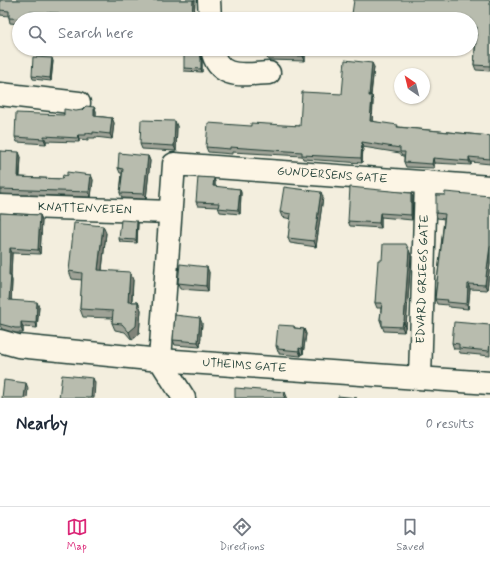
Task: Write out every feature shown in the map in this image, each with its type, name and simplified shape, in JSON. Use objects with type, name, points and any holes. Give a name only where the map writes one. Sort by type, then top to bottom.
[{"type":"street","points":[[209,0],[210,12]]},
{"type":"street","points":[[213,56],[221,69],[234,74],[269,73]]},
{"type":"street","points":[[0,94],[79,103]]},
{"type":"street","name":"GUNDERSENS GATE","points":[[170,212],[174,164],[490,187]]},
{"type":"street","name":"EDVARD GRIEGS GATE","points":[[420,377],[426,182]]},
{"type":"street","name":"KNATTENVEIEN","points":[[0,206],[170,212]]},
{"type":"street","points":[[170,212],[160,360],[184,398]]},
{"type":"street","name":"UTHEIMS GATE","points":[[0,341],[18,346],[160,360],[490,383]]},
{"type":"building","points":[[0,0],[193,0],[192,12],[12,12],[12,18],[9,18],[9,11],[0,10]]},
{"type":"building","points":[[354,0],[490,0],[490,66],[474,65],[475,56],[478,56],[478,12],[352,12]]},
{"type":"building","points":[[184,56],[200,56],[201,69],[184,68]]},
{"type":"building","points":[[33,57],[52,58],[50,78],[32,76]]},
{"type":"building","points":[[345,60],[372,63],[369,96],[372,96],[370,121],[398,125],[397,127],[490,136],[490,159],[469,157],[469,161],[433,158],[432,164],[404,162],[405,152],[400,152],[400,148],[362,142],[361,158],[302,155],[302,152],[230,147],[230,149],[206,147],[208,123],[251,126],[251,123],[300,126],[302,92],[342,94]]},
{"type":"building","points":[[86,106],[94,107],[94,116],[112,118],[110,134],[93,132],[93,134],[86,133],[86,135],[78,135],[78,138],[44,136],[44,139],[15,137],[16,113],[64,115],[64,109],[76,111],[82,110]]},
{"type":"building","points":[[141,120],[175,121],[174,146],[140,144]]},
{"type":"building","points":[[0,151],[19,152],[18,177],[62,179],[63,175],[67,176],[67,172],[91,175],[89,192],[0,189]]},
{"type":"building","points":[[119,153],[148,156],[144,194],[120,193],[123,169],[118,168]]},
{"type":"building","points":[[198,177],[214,178],[213,186],[240,189],[238,210],[218,208],[219,203],[196,202]]},
{"type":"building","points":[[284,187],[321,192],[314,241],[288,238],[291,214],[280,212]]},
{"type":"building","points":[[350,187],[411,193],[411,215],[380,213],[379,223],[348,221]]},
{"type":"building","points":[[445,192],[490,196],[490,246],[485,285],[468,284],[467,304],[435,299],[445,214],[436,213],[436,195],[445,195]]},
{"type":"building","points":[[0,213],[40,215],[38,250],[10,248],[9,276],[11,276],[9,300],[37,302],[36,323],[21,322],[21,328],[0,324]]},
{"type":"building","points":[[121,220],[137,221],[136,240],[119,239]]},
{"type":"building","points":[[74,223],[103,226],[98,270],[130,272],[128,302],[138,302],[136,326],[129,332],[122,324],[112,323],[113,311],[80,309],[82,273],[69,271]]},
{"type":"building","points":[[383,244],[406,244],[409,250],[404,322],[402,327],[382,326],[382,320],[380,320],[382,303],[375,303],[378,260],[382,260]]},
{"type":"building","points":[[180,264],[207,267],[206,286],[178,283]]},
{"type":"building","points":[[175,315],[200,318],[198,342],[173,340]]},
{"type":"building","points":[[454,322],[490,325],[489,351],[459,348],[459,344],[452,343]]},
{"type":"building","points":[[278,325],[294,326],[294,328],[304,329],[302,349],[299,348],[299,351],[278,349],[278,346],[276,346]]},
{"type":"building","points":[[62,375],[93,378],[91,398],[59,398]]},
{"type":"building","points":[[4,380],[26,383],[24,398],[2,398]]},
{"type":"building","points":[[235,388],[285,392],[284,398],[235,398]]},
{"type":"building","points":[[338,396],[357,398],[338,398]]}]
